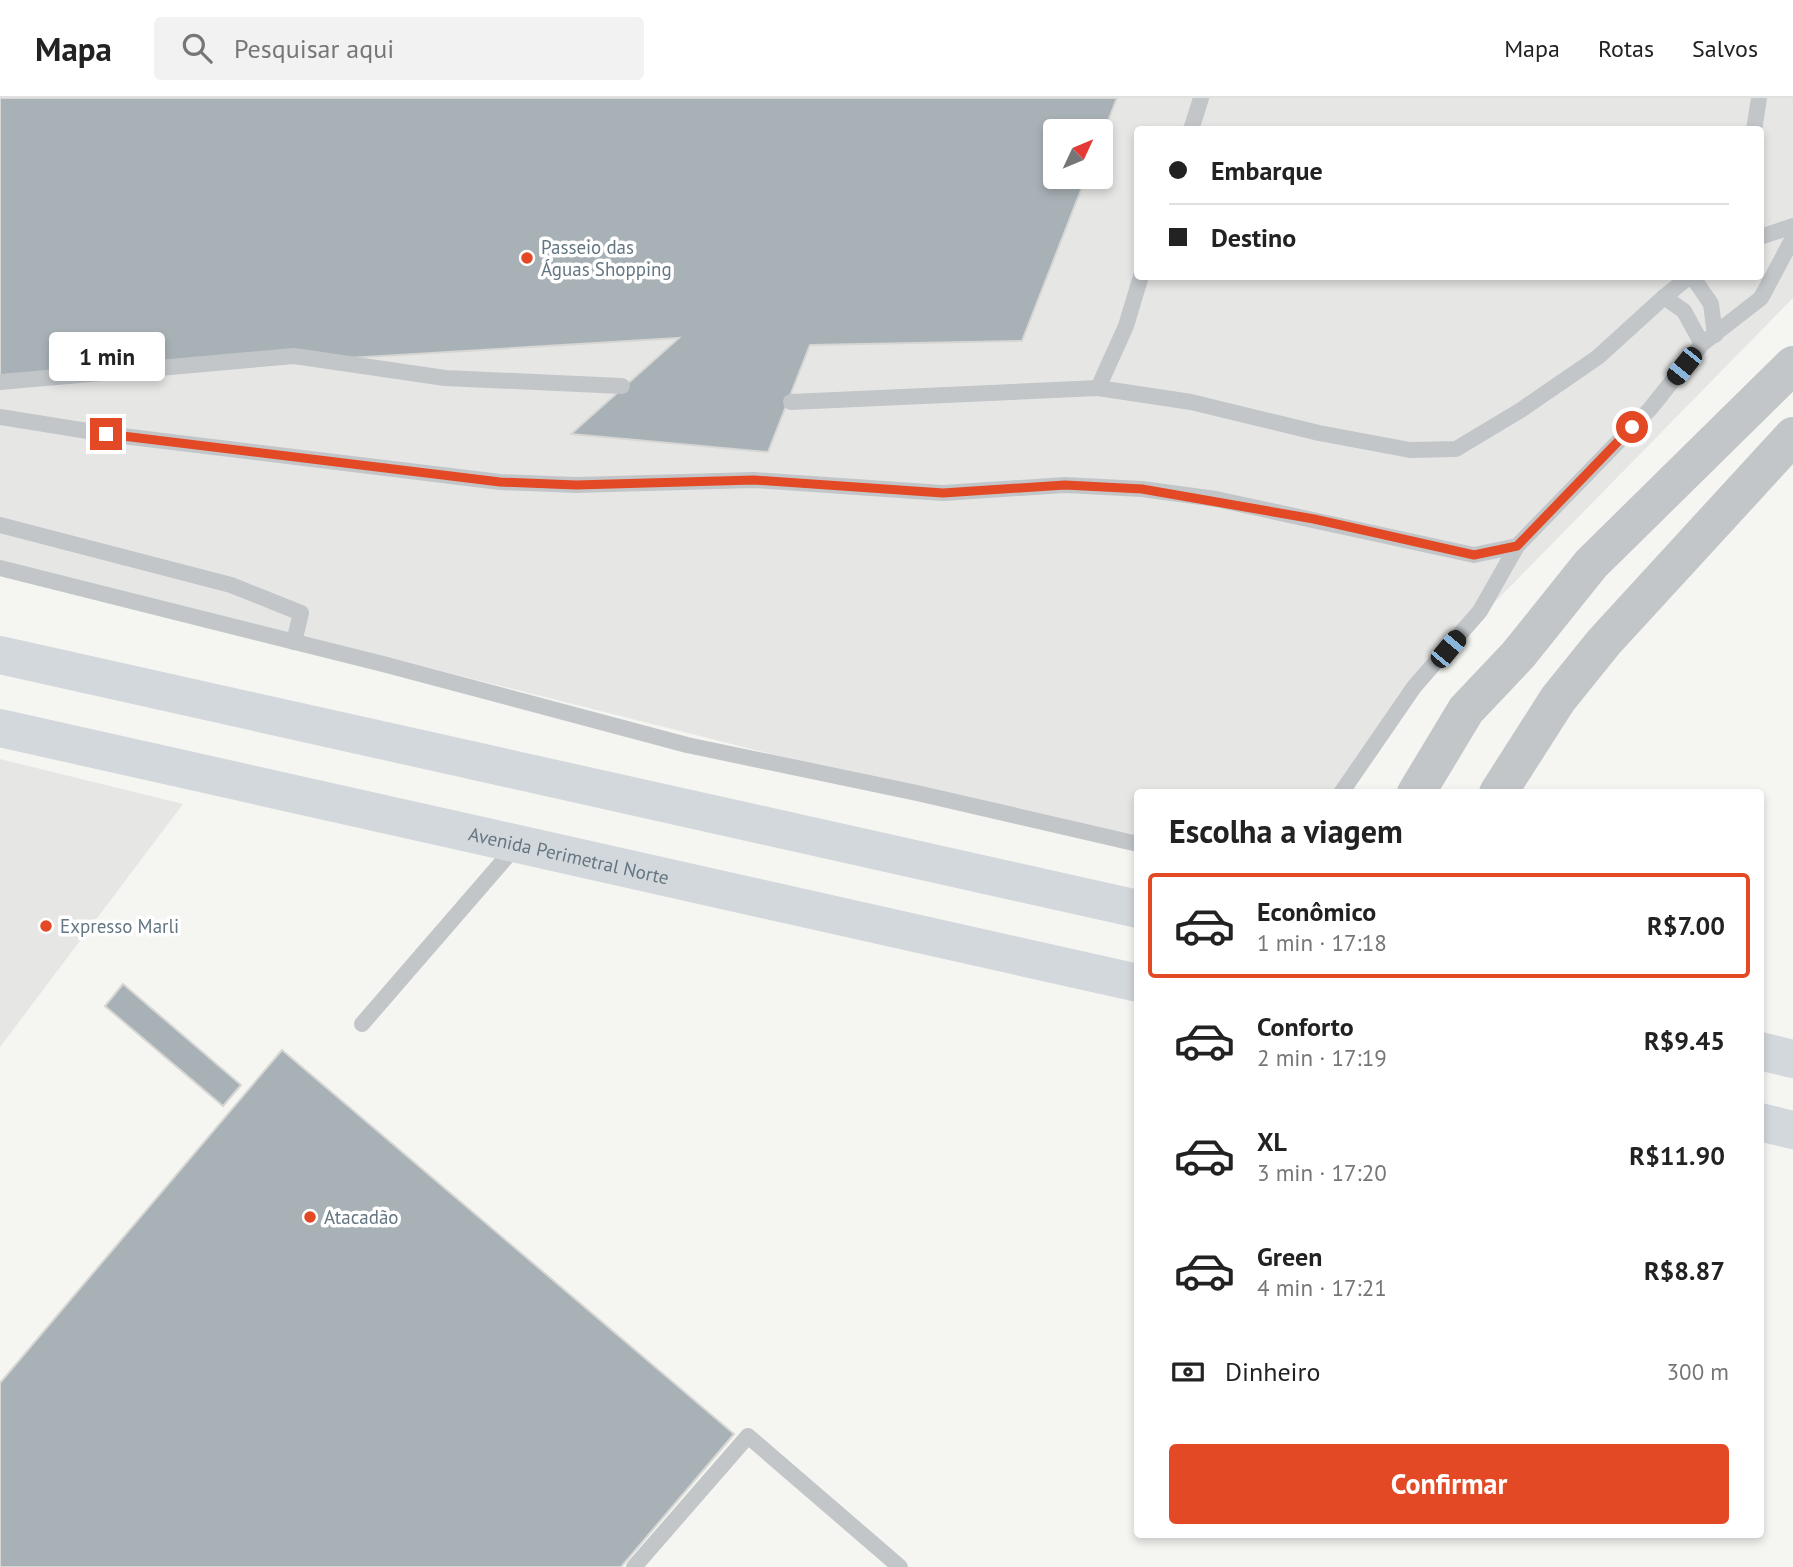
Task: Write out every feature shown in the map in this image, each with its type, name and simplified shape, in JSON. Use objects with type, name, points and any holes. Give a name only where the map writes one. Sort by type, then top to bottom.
[{"type":"highway","points":[[0,655],[1134,908]]},
{"type":"highway","name":"Avenida Perimetral Norte","points":[[0,728],[1134,981]]},
{"type":"highway","points":[[1764,1052],[1793,1059]]},
{"type":"highway","points":[[1764,1123],[1793,1130]]},
{"type":"street","points":[[1425,789],[1466,710],[1518,655],[1591,564],[1793,365]]},
{"type":"street","points":[[1501,789],[1558,698],[1604,642],[1793,436]]},
{"type":"lane","points":[[1192,126],[1201,98]]},
{"type":"lane","points":[[1755,126],[1759,98]]},
{"type":"lane","points":[[1764,236],[1793,226]]},
{"type":"lane","points":[[1344,789],[1414,687],[1480,611],[1517,546],[1650,409],[1709,340],[1761,298],[1793,238]]},
{"type":"lane","points":[[1098,388],[1126,326],[1140,280]]},
{"type":"lane","points":[[791,402],[1098,388],[1191,402],[1409,450],[1455,449],[1521,410],[1598,357],[1686,280]]},
{"type":"lane","points":[[1694,280],[1711,304],[1709,340]]},
{"type":"lane","points":[[1664,297],[1684,311],[1709,340]]},
{"type":"lane","points":[[0,382],[293,356],[445,378],[622,386]]},
{"type":"lane","points":[[0,417],[106,434],[500,482],[576,485],[754,480],[943,493],[1065,485],[1142,489],[1314,519],[1474,555],[1517,546]]},
{"type":"lane","points":[[0,525],[231,585],[292,609],[301,613],[294,642]]},
{"type":"lane","points":[[0,568],[687,745],[917,793],[1134,843]]},
{"type":"lane","points":[[362,1024],[517,845]]},
{"type":"lane","points":[[634,1567],[748,1436],[901,1567]]},
{"type":"shaded area","points":[[0,98],[1793,98],[1793,298],[1453,645],[1350,789],[1134,789],[1134,845],[258,625],[0,570]]},
{"type":"shaded area","name":"Expresso Marli","points":[[0,759],[183,804],[0,1047]]},
{"type":"building","name":"Passeio das Águas Shopping","points":[[0,98],[1117,98],[1109,119],[1043,119],[1043,189],[1081,189],[1022,341],[810,345],[768,452],[571,434],[679,338],[0,379]]},
{"type":"building","points":[[123,984],[241,1085],[223,1106],[105,1006]]},
{"type":"building","name":"Atacadão","points":[[282,1050],[734,1434],[621,1567],[0,1567],[0,1383]]},
{"type":"place","name":"Passeio das Águas Shopping","points":[[527,258]]},
{"type":"place","name":"Expresso Marli","points":[[46,926]]},
{"type":"place","name":"Atacadão","points":[[310,1217]]},
{"type":"route","points":[[106,434],[500,482],[576,485],[754,480],[943,493],[1065,485],[1142,489],[1216,499],[1474,555],[1517,546],[1632,427]]}]
